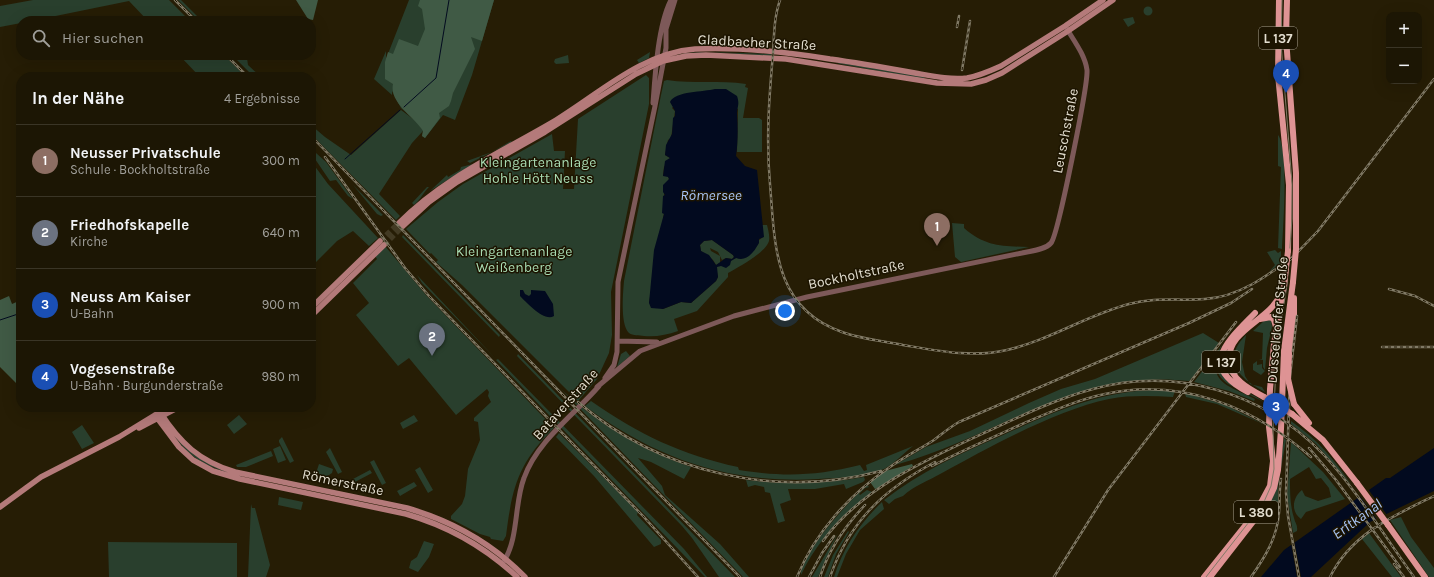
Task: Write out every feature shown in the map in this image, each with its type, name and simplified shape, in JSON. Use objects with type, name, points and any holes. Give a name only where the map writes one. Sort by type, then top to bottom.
[{"type":"main road","points":[[1076,23],[1103,0]]},
{"type":"main road","points":[[1076,23],[1113,0]]},
{"type":"main road","name":"L 137","points":[[1279,0],[1278,62],[1282,126]]},
{"type":"main road","name":"L 137","points":[[1287,0],[1286,38],[1293,116]]},
{"type":"main road","name":"Gladbacher Straße","points":[[1067,29],[990,71],[968,78],[948,78],[830,59],[788,54],[719,49],[690,50],[664,58],[656,64],[636,74],[545,132],[457,182],[401,224],[423,200],[454,178],[557,119],[630,71],[657,58],[664,58],[706,54],[786,59],[832,65],[937,83],[971,84],[986,80],[1002,73],[1076,23]]},
{"type":"main road","points":[[830,59],[832,65]]},
{"type":"main road","points":[[1282,126],[1293,116]]},
{"type":"main road","name":"Düsseldorfer Straße","points":[[1210,577],[1260,514],[1274,488],[1278,470],[1285,337],[1296,249],[1297,199],[1293,116]]},
{"type":"main road","points":[[1282,126],[1291,129],[1295,142]]},
{"type":"main road","name":"Düsseldorfer Straße","points":[[1204,577],[1256,512],[1270,486],[1273,461],[1269,427],[1271,381],[1288,251],[1289,185],[1282,126]]},
{"type":"main road","points":[[316,303],[382,243],[316,311]]},
{"type":"main road","name":"L 137","points":[[1293,282],[1295,286],[1294,310],[1289,354],[1288,380],[1294,404],[1312,430]]},
{"type":"main road","name":"L 137","points":[[1283,288],[1278,301],[1259,320],[1243,332],[1231,349],[1230,366],[1239,381],[1292,414],[1312,430],[1335,453],[1425,577]]},
{"type":"main road","points":[[1267,312],[1274,311],[1279,314]]},
{"type":"main road","name":"L 137","points":[[1255,313],[1230,340],[1222,354],[1220,364],[1224,376],[1232,383],[1250,393],[1264,397]]},
{"type":"main road","name":"L 137","points":[[1279,314],[1284,321],[1283,332],[1285,337]]},
{"type":"main road","points":[[1259,320],[1271,317],[1276,323],[1277,328]]},
{"type":"main road","points":[[1271,381],[1283,382]]},
{"type":"main road","points":[[159,416],[163,412]]},
{"type":"main road","points":[[0,507],[41,477],[168,412]]},
{"type":"main road","name":"Römerstraße","points":[[159,416],[182,450],[198,463],[213,471],[240,479],[416,517],[463,537],[504,561],[525,577]]},
{"type":"main road","name":"Römerstraße","points":[[504,561],[517,577]]},
{"type":"street","name":"Bataverstraße","points":[[504,561],[511,546],[519,493],[529,466],[544,444],[598,388],[614,365],[618,341],[616,303],[618,282],[664,58],[666,29],[672,2]]},
{"type":"street","name":"Bataverstraße","points":[[653,114],[657,58],[672,2]]},
{"type":"street","name":"Leuschstraße","points":[[1050,244],[1054,239],[1086,83],[1087,70],[1084,60],[1067,29]]},
{"type":"street","name":"Bockholtstraße","points":[[598,388],[636,354],[670,339],[740,314],[802,298],[1022,253],[1050,244]]},
{"type":"street","name":"Bockholtstraße","points":[[618,341],[654,342],[670,339]]},
{"type":"green space","points":[[33,0],[169,0],[185,16],[143,16],[129,1],[56,16],[16,16],[16,24],[0,27],[0,6]]},
{"type":"green space","points":[[178,0],[181,0],[197,16],[194,16]]},
{"type":"green space","points":[[296,0],[318,0],[314,16],[306,16]]},
{"type":"green space","points":[[409,0],[494,0],[472,75],[455,120],[443,115],[425,138],[422,136],[423,131],[412,143],[379,194],[400,216],[396,220],[316,139],[316,129],[351,155],[401,110],[416,121],[401,108],[392,91],[392,95],[374,79],[386,51],[386,59]]},
{"type":"green space","points":[[420,0],[494,0],[482,41],[471,37],[475,49],[453,93],[449,106],[439,113],[440,118],[425,138],[422,136],[423,131],[399,104],[393,91],[393,84],[385,79],[385,62],[388,52],[393,54],[399,39],[418,46],[425,29],[422,9],[418,6]]},
{"type":"green space","points":[[1148,6],[1153,11],[1148,16],[1143,11]]},
{"type":"green space","points":[[1133,17],[1135,23],[1128,27],[1123,19]]},
{"type":"green space","points":[[650,52],[649,58],[639,63],[637,60]]},
{"type":"green space","points":[[707,52],[771,54],[771,56]]},
{"type":"green space","points":[[707,52],[673,57],[686,53]]},
{"type":"green space","points":[[568,55],[569,63],[556,64],[554,62],[555,59]]},
{"type":"green space","points":[[184,60],[229,60],[241,72],[195,72]]},
{"type":"green space","points":[[237,60],[247,60],[248,65],[256,72],[249,72]]},
{"type":"green space","points":[[835,62],[925,76],[924,79]]},
{"type":"green space","points":[[646,75],[649,78],[649,104],[611,292],[612,335],[609,353],[597,379],[578,401],[462,285],[436,262],[438,260],[431,253],[430,254],[406,229],[438,202],[463,184],[552,134],[554,151],[565,151],[563,189],[574,189],[578,119]]},
{"type":"green space","points":[[664,81],[746,84],[745,87],[748,88],[743,118],[759,118],[762,120],[762,152],[737,152],[738,109],[708,91],[683,95],[672,108],[675,111],[671,138],[668,140],[665,155],[670,158],[664,167],[663,176],[668,176],[669,179],[664,189],[664,213],[649,303],[663,309],[681,302],[691,303],[716,281],[718,277],[716,267],[736,258],[763,237],[762,225],[767,225],[769,241],[763,250],[758,254],[728,273],[728,277],[697,311],[674,319],[678,331],[657,336],[632,335],[626,329],[624,323],[624,281],[661,95]]},
{"type":"green space","points":[[1278,135],[1281,143],[1284,172],[1282,249],[1278,248],[1281,167],[1278,166]]},
{"type":"green space","points":[[511,141],[512,142],[492,152]]},
{"type":"green space","points":[[492,152],[470,163],[467,161]]},
{"type":"green space","points":[[316,153],[326,162],[353,199],[348,196],[336,180],[330,181],[316,160]]},
{"type":"green space","points":[[473,164],[430,191],[447,175],[448,177],[460,170],[461,167]]},
{"type":"green space","points":[[316,168],[328,184],[378,238],[369,246],[353,231],[337,241],[316,262]]},
{"type":"green space","points":[[353,185],[383,215],[381,216],[377,214]]},
{"type":"green space","points":[[427,187],[429,187],[414,205],[412,203]]},
{"type":"green space","points":[[952,223],[964,224],[964,228],[987,242],[1002,246],[1029,247],[961,262],[955,257]]},
{"type":"green space","points":[[403,235],[500,335],[499,337],[402,237]]},
{"type":"green space","points":[[712,240],[734,257],[732,259],[726,258],[722,260],[720,256],[720,263],[716,265],[713,260],[701,251],[700,245],[704,241]],"holes":[[[710,248],[718,252],[720,256],[711,251]]]},
{"type":"green space","points":[[385,246],[426,295],[554,428],[532,453],[519,477],[514,490],[506,536],[503,541],[491,539],[490,537],[480,534],[451,519],[451,516],[462,504],[465,496],[468,469],[480,440],[478,422],[474,421],[474,418],[491,402],[488,396],[489,392],[487,389],[456,415],[409,358],[398,366],[356,315],[369,303],[353,283],[377,259],[375,256]]},
{"type":"green space","points":[[1275,250],[1278,253],[1281,251],[1281,263],[1269,272],[1275,265],[1267,252]]},
{"type":"green space","points":[[417,275],[496,359],[422,283]]},
{"type":"green space","points":[[9,296],[12,304],[16,302],[16,383],[0,367],[0,300]]},
{"type":"green space","points":[[1265,320],[1271,320],[1272,327],[1267,348],[1265,370],[1263,367],[1263,360],[1259,359],[1262,359],[1263,333],[1253,331]]},
{"type":"green space","points":[[1203,333],[1219,343],[1199,371],[1189,381],[1148,380],[1110,385],[1074,394],[932,453],[895,465],[926,447],[970,431],[1061,389],[1095,379]]},
{"type":"green space","points":[[1246,335],[1242,362],[1245,376],[1249,382],[1236,368],[1234,361],[1234,353],[1238,344]]},
{"type":"green space","points":[[1222,345],[1217,357],[1217,375],[1221,381],[1228,386],[1255,399],[1254,401],[1229,391],[1194,382]]},
{"type":"green space","points":[[626,351],[630,356],[617,367],[621,354]]},
{"type":"green space","points":[[518,354],[735,577],[719,577],[682,526],[517,356]]},
{"type":"green space","points":[[1219,355],[1220,366],[1227,381],[1233,386],[1264,402],[1228,384],[1221,378],[1217,367]]},
{"type":"green space","points":[[498,359],[684,549],[707,577],[705,577],[496,360]]},
{"type":"green space","points":[[1257,361],[1257,365],[1262,364],[1262,368],[1265,371],[1261,375],[1253,370],[1253,364]]},
{"type":"green space","points":[[1253,385],[1262,387],[1265,392],[1256,387]]},
{"type":"green space","points":[[561,389],[590,414],[622,435],[655,453],[691,467],[684,479],[651,462],[638,458],[662,486],[665,495],[720,544],[749,577],[743,577]]},
{"type":"green space","points":[[1154,390],[1175,391],[1173,397],[1141,396],[1109,399],[1067,412],[1046,420],[1002,441],[917,486],[889,504],[884,500],[940,464],[1038,419],[1094,399]]},
{"type":"green space","points":[[1185,393],[1226,405],[1263,424],[1217,404],[1186,397]]},
{"type":"green space","points":[[591,401],[626,424],[661,442],[679,450],[738,467],[739,470],[771,474],[800,474],[844,469],[860,465],[864,471],[867,470],[866,465],[913,446],[888,467],[868,474],[851,477],[818,479],[754,477],[724,472],[666,454],[612,425],[585,406]]},
{"type":"green space","points":[[239,415],[247,424],[234,434],[227,425]]},
{"type":"green space","points":[[414,415],[418,421],[403,429],[400,423]]},
{"type":"green space","points":[[1291,421],[1325,450],[1352,486],[1316,444],[1291,424]]},
{"type":"green space","points":[[82,425],[94,443],[82,449],[72,432]]},
{"type":"green space","points":[[167,426],[192,452],[208,462],[242,475],[241,477],[217,469],[198,460],[183,447]]},
{"type":"green space","points":[[559,433],[638,512],[637,515],[661,540],[661,544],[654,547],[594,476],[556,437]]},
{"type":"green space","points":[[282,437],[294,461],[290,463],[279,442]]},
{"type":"green space","points":[[1284,438],[1286,440],[1278,486],[1278,513],[1266,509],[1279,475]]},
{"type":"green space","points":[[1291,442],[1323,472],[1345,499],[1306,512],[1301,519],[1295,512],[1294,508],[1296,496],[1302,490],[1305,496],[1318,501],[1331,497],[1329,488],[1321,478],[1316,479],[1309,467],[1290,479],[1291,504],[1294,520],[1297,526],[1297,531],[1293,533],[1287,495]]},
{"type":"green space","points":[[280,446],[286,460],[278,463],[273,449]]},
{"type":"green space","points":[[330,448],[342,472],[338,474],[326,452]]},
{"type":"green space","points":[[271,451],[273,456],[246,467],[237,467],[236,465]]},
{"type":"green space","points":[[374,460],[386,483],[382,485],[370,462]]},
{"type":"green space","points":[[319,464],[333,469],[332,473],[326,477],[320,475],[317,470]]},
{"type":"green space","points":[[912,464],[913,466],[878,488],[875,489],[870,482],[885,471]]},
{"type":"green space","points":[[420,467],[433,490],[428,493],[415,470]]},
{"type":"green space","points":[[370,470],[372,473],[355,482],[353,479]]},
{"type":"green space","points":[[864,477],[865,480],[863,482],[846,489],[844,484],[815,489],[788,489],[791,500],[780,504],[785,521],[778,523],[770,493],[765,492],[764,487],[755,485],[748,487],[746,480],[776,483],[805,483]]},
{"type":"green space","points":[[414,482],[417,486],[400,496],[397,491]]},
{"type":"green space","points":[[867,485],[869,487],[865,488],[859,494],[860,495],[867,490],[872,492],[850,510],[831,529],[807,563],[801,575],[808,554],[817,541],[839,514]]},
{"type":"green space","points":[[279,497],[303,502],[301,510],[278,505]]},
{"type":"green space","points":[[882,502],[884,509],[860,530],[846,554],[837,577],[834,577],[842,556],[853,536],[866,518]]},
{"type":"green space","points":[[251,504],[252,508],[255,508],[270,565],[266,577],[248,577]]},
{"type":"green space","points":[[1401,517],[1411,537],[1434,568],[1434,577],[1429,577],[1390,520]]},
{"type":"green space","points":[[848,531],[849,532],[836,554],[828,577],[824,577],[833,555]]},
{"type":"green space","points":[[838,533],[818,577],[812,577]]},
{"type":"green space","points":[[1369,533],[1401,577],[1392,577],[1362,539]]},
{"type":"green space","points":[[424,541],[434,544],[429,557],[418,572],[409,568],[411,561],[417,557]]},
{"type":"green space","points":[[108,542],[237,543],[237,577],[109,577]]},
{"type":"water","name":"Römersee","points":[[726,89],[737,96],[738,99],[738,135],[736,156],[745,166],[757,170],[764,237],[759,239],[759,243],[755,250],[744,259],[736,258],[731,261],[730,265],[726,268],[721,266],[717,267],[718,277],[716,281],[691,303],[681,302],[663,309],[651,308],[649,303],[654,250],[664,214],[662,213],[663,196],[665,195],[663,192],[663,185],[669,179],[668,177],[663,176],[665,161],[670,158],[665,155],[666,145],[672,134],[673,118],[675,116],[675,111],[670,102],[673,98],[690,92]],"holes":[[[712,240],[734,257],[732,259],[726,258],[716,265],[709,255],[701,251],[700,245],[704,241]]]},
{"type":"water","points":[[520,290],[523,290],[525,294],[529,296],[531,294],[531,290],[545,291],[553,304],[554,316],[545,316],[536,311],[520,296]]},
{"type":"water","name":"Erftkanal","points":[[1434,448],[1434,491],[1370,522],[1311,577],[1261,577],[1284,550],[1386,478],[1390,478]]},
{"type":"pier","points":[[1368,489],[1387,515],[1377,520],[1359,495]]},
{"type":"pier","points":[[1294,540],[1301,577],[1297,577],[1291,543]]},
{"type":"waterway","points":[[404,107],[436,78],[449,0]]},
{"type":"waterway","points":[[345,159],[400,110]]},
{"type":"waterway","points":[[0,320],[16,315]]},
{"type":"tunnel","points":[[380,241],[399,223]]},
{"type":"tunnel","points":[[384,245],[403,226]]},
{"type":"tram line","points":[[1206,577],[1263,504],[1271,486],[1274,469],[1273,429],[1277,346],[1287,285],[1292,219],[1292,183],[1281,43],[1282,0]]},
{"type":"railway","points":[[175,0],[191,16]]},
{"type":"railway","points":[[780,0],[775,27],[768,119],[768,151],[774,229],[782,272],[790,290],[802,307],[819,321],[842,332],[872,340],[955,353],[968,354],[994,352],[1023,346],[1098,314],[1129,304],[1158,300],[1195,300],[1229,294],[1241,290],[1263,278],[1294,256]]},
{"type":"railway","points":[[957,27],[959,16]]},
{"type":"railway","points":[[962,70],[970,21]]},
{"type":"railway","points":[[231,60],[243,72]]},
{"type":"railway","points":[[1290,260],[1318,231],[1434,79]]},
{"type":"railway","points":[[316,141],[740,577]]},
{"type":"railway","points":[[325,157],[405,268],[429,296],[643,516],[698,577]]},
{"type":"railway","points":[[797,577],[805,560],[824,530],[835,515],[861,489],[890,467],[934,440],[949,428],[959,422],[1189,323],[1231,303],[1252,289]]},
{"type":"railway","points":[[1389,289],[1415,296],[1434,306]]},
{"type":"railway","points":[[1297,316],[1290,376],[1286,493],[1288,516],[1299,577]]},
{"type":"railway","points":[[1054,577],[1108,490],[1236,322]]},
{"type":"railway","points":[[1382,347],[1434,347]]},
{"type":"railway","points":[[823,541],[838,522],[856,506],[876,491],[919,464],[1025,414],[1079,393],[1124,383],[1156,381],[1187,383],[1218,390],[1247,401],[1275,415],[1301,433],[1324,455],[1348,484],[1414,577]]},
{"type":"railway","points":[[932,466],[1062,407],[1105,394],[1133,390],[1161,390],[1189,393],[1215,400],[1241,411],[1265,424],[1289,439],[1311,457]]},
{"type":"railway","points":[[578,402],[610,426],[645,447],[682,462],[721,474],[761,480],[801,482],[841,479],[881,471]]},
{"type":"railway","points":[[1309,448],[1336,480],[1400,567]]},
{"type":"railway","points":[[830,577],[847,540],[870,509],[900,484],[935,462]]},
{"type":"railway","points":[[1251,577],[1270,547],[1276,531],[1279,513],[1281,479]]},
{"type":"railway","points":[[1330,577],[1349,549],[1361,538],[1389,519],[1434,496]]},
{"type":"railway","points":[[820,577],[838,538],[865,505]]},
{"type":"railway","points":[[809,577],[822,553],[834,536]]},
{"type":"railway","points":[[1394,564],[1404,577]]},
{"type":"place","name":"Vogesenstraße","points":[[1286,93]]},
{"type":"place","name":"Neusser Privatschule","points":[[937,246]]},
{"type":"place","name":"Friedhofskapelle","points":[[432,356]]},
{"type":"place","name":"Neuss Am Kaiser","points":[[1276,426]]},
{"type":"park label","name":"Kleingartenanlage Hohle Hött Neuss","points":[[538,170]]},
{"type":"park label","name":"Kleingartenanlage Weißenberg","points":[[514,260]]}]
